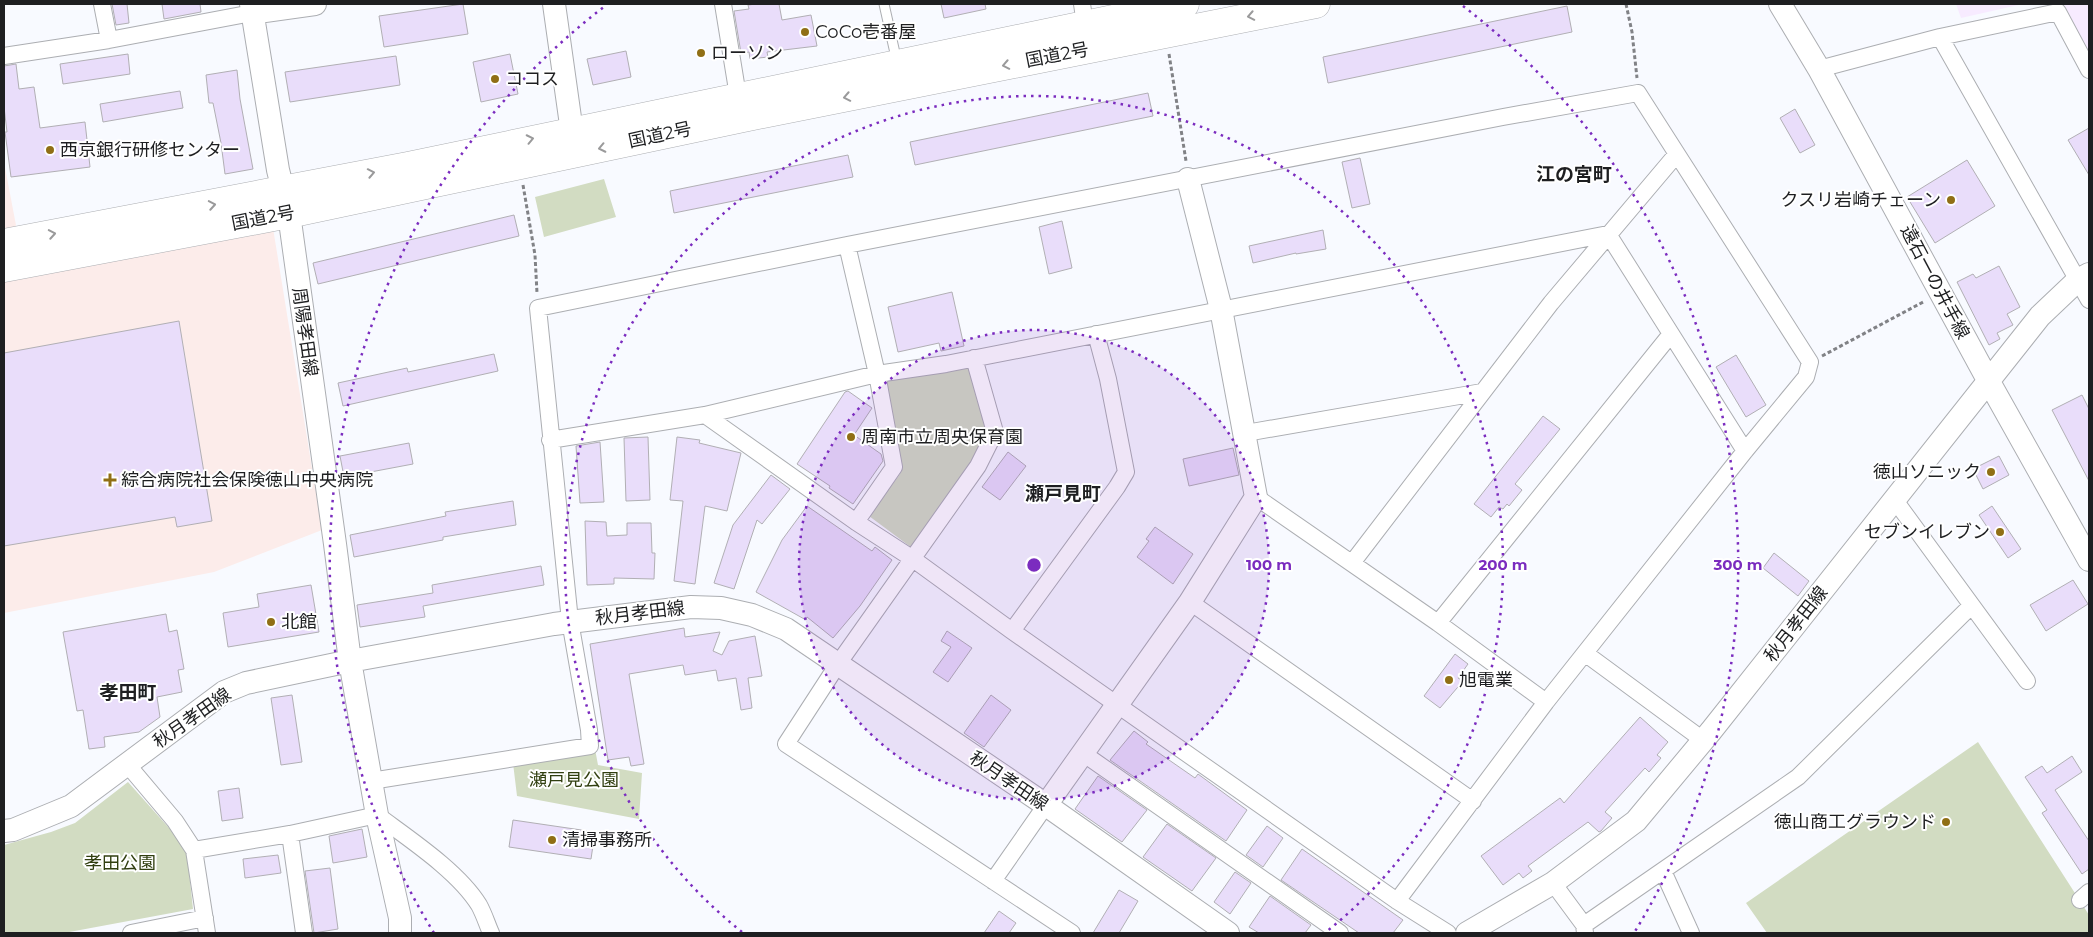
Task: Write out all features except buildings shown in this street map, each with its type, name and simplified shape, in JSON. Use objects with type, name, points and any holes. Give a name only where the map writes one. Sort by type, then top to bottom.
[{"type":"highway","name":"国道2号","points":[[4,268],[572,132],[897,63],[1084,14],[1185,4]]},
{"type":"highway","name":"国道2号","points":[[4,243],[520,166],[743,118],[1316,4]]},
{"type":"street","points":[[102,4],[109,40]]},
{"type":"street","points":[[4,56],[109,40],[252,8],[315,4]]},
{"type":"street","points":[[554,4],[572,132]]},
{"type":"street","points":[[723,4],[738,96]]},
{"type":"street","name":"遠石一の井手線","points":[[1780,4],[1819,69],[1988,380],[2089,560]]},
{"type":"street","name":"周陽孝田線","points":[[252,8],[278,170],[286,202],[334,535],[350,661],[371,780],[400,918],[400,933]]},
{"type":"street","points":[[1819,69],[1940,37],[2058,12],[2089,70]]},
{"type":"street","points":[[1940,37],[2083,277],[2089,300]]},
{"type":"street","points":[[371,780],[590,746],[589,730],[570,621],[538,308],[847,245],[1503,117],[1638,93],[1810,362],[1806,377],[1546,702],[1397,901]]},
{"type":"street","points":[[1352,563],[1551,303],[1676,155]]},
{"type":"street","points":[[993,881],[1084,754],[1116,704],[1190,602],[1256,497],[1246,433],[1221,309],[1188,179]]},
{"type":"street","points":[[550,440],[705,415],[877,374],[946,364],[1608,234]]},
{"type":"street","points":[[1608,234],[1745,451]]},
{"type":"street","points":[[847,245],[877,374],[894,466],[856,522]]},
{"type":"street","name":"秋月孝田線","points":[[1467,933],[1553,882],[1636,821],[1703,740],[2040,316],[2083,277]]},
{"type":"street","points":[[1012,631],[1126,472],[1108,379],[1096,334]]},
{"type":"street","points":[[1438,623],[1671,334]]},
{"type":"street","points":[[974,358],[995,432],[978,466],[838,664],[786,744],[1072,933]]},
{"type":"street","points":[[1246,433],[1482,392]]},
{"type":"street","points":[[705,415],[856,522],[913,559],[1012,631],[1397,901],[1448,933]]},
{"type":"street","points":[[1256,497],[1438,623],[1546,702]]},
{"type":"street","points":[[1894,499],[2026,681]]},
{"type":"street","points":[[1190,602],[1473,801]]},
{"type":"street","points":[[1553,882],[1584,929],[1663,871],[1798,777],[1971,606]]},
{"type":"street","name":"秋月孝田線","points":[[4,831],[13,830],[71,806],[224,692],[246,684],[350,661],[570,621],[691,607],[721,608],[752,615],[786,629],[1046,805],[1228,933]]},
{"type":"street","points":[[1586,654],[1703,740]]},
{"type":"street","points":[[1084,754],[1340,933]]},
{"type":"street","points":[[127,764],[175,821],[194,850],[206,925],[131,933]]},
{"type":"street","points":[[194,850],[290,834],[378,815],[428,854],[462,884],[479,905],[491,933]]},
{"type":"street","points":[[290,834],[304,933]]},
{"type":"street","points":[[1663,871],[1691,933]]},
{"type":"lane","points":[[884,4],[897,63]]},
{"type":"path","points":[[1626,4],[1632,32],[1638,93]]},
{"type":"path","points":[[1166,33],[1188,179]]},
{"type":"path","points":[[520,166],[535,255],[538,308]]},
{"type":"path","points":[[1810,362],[1941,293]]},
{"type":"shaded area","points":[[1956,4],[2023,4],[1961,18]]},
{"type":"shaded area","points":[[2064,4],[2089,4],[2089,54]]},
{"type":"shaded area","points":[[4,162],[26,278],[273,228],[322,530],[214,572],[4,613]]},
{"type":"green space","points":[[604,179],[616,217],[544,237],[535,197]]},
{"type":"green space","points":[[971,368],[988,430],[978,454],[912,548],[869,516],[900,474],[901,462],[886,380]]},
{"type":"green space","name":"徳山商工グラウンド","points":[[1978,742],[2089,915],[2089,933],[1767,933],[1746,903]]},
{"type":"green space","name":"瀬戸見公園","points":[[595,749],[598,765],[642,773],[639,819],[517,796],[513,763]]},
{"type":"green space","name":"孝田公園","points":[[128,782],[178,838],[187,853],[193,909],[64,933],[4,933],[4,845],[75,823]]},
{"type":"place","name":"CoCo壱番屋","points":[[805,32]]},
{"type":"place","name":"ローソン","points":[[701,53]]},
{"type":"place","name":"ココス","points":[[495,79]]},
{"type":"place","name":"西京銀行研修センター","points":[[50,150]]},
{"type":"place","name":"クスリ岩崎チェーン","points":[[1951,200]]},
{"type":"place","name":"周南市立周央保育園","points":[[851,437]]},
{"type":"place","name":"徳山ソニック","points":[[1991,472]]},
{"type":"place","name":"綜合病院社会保険徳山中央病院","points":[[110,480]]},
{"type":"place","name":"セブンイレブン","points":[[2000,532]]},
{"type":"place","name":"北館","points":[[271,622]]},
{"type":"place","name":"旭電業","points":[[1449,680]]},
{"type":"place","name":"徳山商工グラウンド","points":[[1946,822]]},
{"type":"place","name":"清掃事務所","points":[[552,840]]},
{"type":"district","name":"江の宮町","points":[[1574,174]]},
{"type":"district","name":"瀬戸見町","points":[[1063,493]]},
{"type":"district","name":"孝田町","points":[[128,692]]}]
